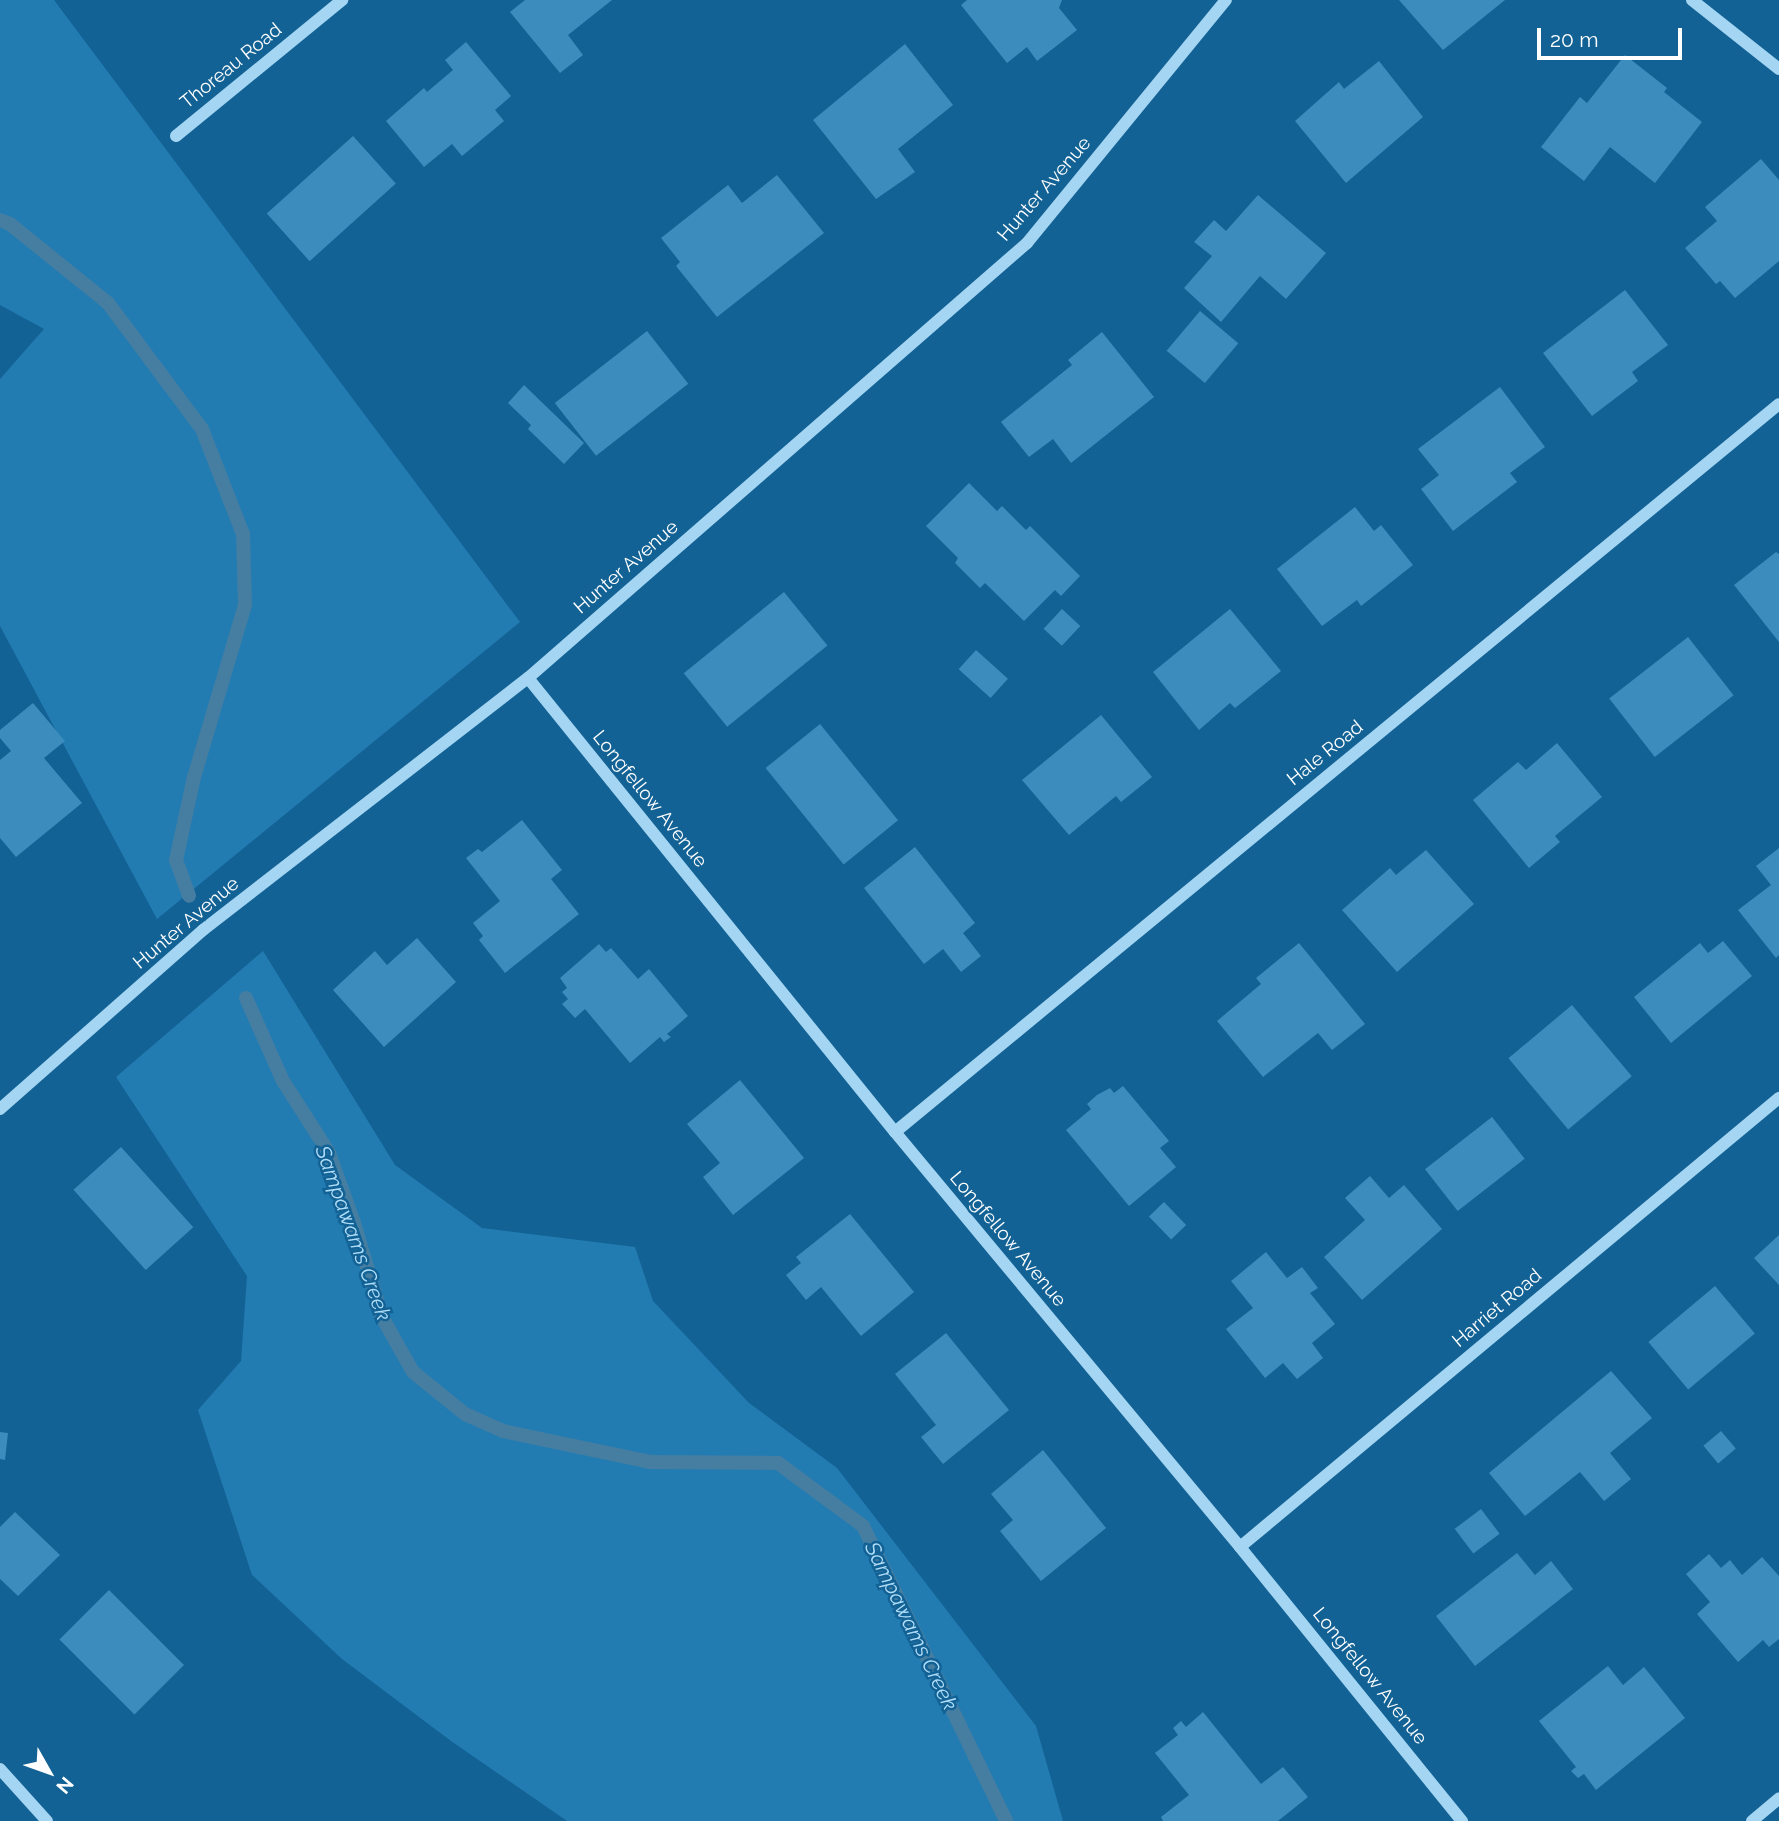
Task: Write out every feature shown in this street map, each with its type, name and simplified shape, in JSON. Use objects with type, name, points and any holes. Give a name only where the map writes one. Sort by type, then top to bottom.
[{"type":"street","name":"Thoreau Road","points":[[176,136],[342,0]]},
{"type":"street","name":"Hunter Avenue","points":[[0,1109],[203,930],[528,678],[1027,243],[1226,0]]},
{"type":"street","points":[[1692,0],[1779,69]]},
{"type":"street","name":"Hale Road","points":[[895,1132],[1779,404]]},
{"type":"street","name":"Longfellow Avenue","points":[[528,678],[895,1132],[1240,1547],[1462,1821]]},
{"type":"street","name":"Harriet Road","points":[[1240,1547],[1779,1098]]},
{"type":"street","points":[[0,1769],[47,1821]]},
{"type":"street","points":[[1752,1821],[1779,1798]]},
{"type":"shaded area","points":[[0,0],[54,0],[520,622],[157,919],[0,626],[0,379],[44,329],[0,305]]},
{"type":"shaded area","points":[[263,951],[395,1165],[482,1228],[635,1247],[653,1301],[749,1403],[837,1468],[1036,1726],[1063,1821],[567,1821],[451,1741],[342,1659],[252,1575],[198,1410],[241,1361],[247,1276],[116,1077]]},
{"type":"building","points":[[525,0],[612,0],[568,35],[583,55],[560,73],[510,12]]},
{"type":"building","points":[[967,0],[1062,0],[1059,8],[1077,30],[1037,61],[1027,47],[1007,63],[961,5]]},
{"type":"building","points":[[1399,0],[1505,0],[1443,50]]},
{"type":"building","points":[[466,42],[511,96],[495,110],[504,121],[462,156],[452,144],[424,167],[386,121],[424,88],[427,92],[453,70],[445,60]]},
{"type":"building","points":[[905,44],[953,105],[898,149],[915,172],[876,199],[813,120]]},
{"type":"building","points":[[1625,55],[1667,88],[1664,92],[1702,122],[1655,183],[1610,147],[1584,181],[1541,147],[1580,97],[1587,103]]},
{"type":"building","points":[[1379,61],[1423,117],[1346,183],[1295,121],[1339,82],[1344,89]]},
{"type":"building","points":[[353,136],[396,184],[310,261],[267,214]]},
{"type":"building","points":[[1761,159],[1779,180],[1779,261],[1735,298],[1720,281],[1716,284],[1685,248],[1717,221],[1705,207]]},
{"type":"building","points":[[777,175],[824,233],[717,317],[676,266],[680,262],[661,238],[728,185],[742,203]]},
{"type":"building","points":[[1258,195],[1326,253],[1286,299],[1260,276],[1221,322],[1184,288],[1212,256],[1194,242],[1214,220],[1226,231]]},
{"type":"building","points":[[1625,290],[1668,345],[1632,372],[1638,381],[1592,416],[1543,353]]},
{"type":"building","points":[[1200,311],[1238,343],[1205,383],[1167,351]]},
{"type":"building","points":[[647,331],[688,384],[596,456],[555,403]]},
{"type":"building","points":[[1102,332],[1154,397],[1071,463],[1053,439],[1029,457],[1001,422],[1072,365],[1068,360]]},
{"type":"building","points":[[524,385],[584,443],[564,464],[528,429],[531,425],[508,403]]},
{"type":"building","points":[[1500,387],[1545,447],[1510,473],[1517,482],[1453,531],[1421,489],[1439,475],[1418,449]]},
{"type":"building","points":[[969,483],[997,511],[1002,506],[1026,530],[1030,526],[1080,576],[1061,596],[1055,590],[1024,621],[985,583],[980,588],[955,563],[958,558],[926,526]]},
{"type":"building","points":[[1355,507],[1374,531],[1381,525],[1413,565],[1361,606],[1357,600],[1322,626],[1277,569]]},
{"type":"building","points":[[1776,552],[1779,554],[1779,642],[1734,585]]},
{"type":"building","points":[[784,592],[827,646],[727,727],[684,673]]},
{"type":"building","points":[[1062,609],[1080,626],[1062,646],[1044,629]]},
{"type":"building","points":[[1230,609],[1281,671],[1235,708],[1230,703],[1199,730],[1153,672]]},
{"type":"building","points":[[1688,637],[1734,695],[1655,757],[1609,699]]},
{"type":"building","points":[[976,650],[1008,679],[991,698],[959,669]]},
{"type":"building","points":[[33,703],[65,741],[44,758],[82,803],[16,857],[0,838],[0,760],[11,751],[0,738],[0,730]]},
{"type":"building","points":[[1101,715],[1152,777],[1121,802],[1116,796],[1069,835],[1022,780]]},
{"type":"building","points":[[820,724],[898,820],[844,864],[766,768]]},
{"type":"building","points":[[1557,743],[1602,797],[1555,836],[1560,842],[1529,868],[1473,800],[1518,762],[1526,770]]},
{"type":"building","points":[[522,820],[562,870],[551,879],[579,914],[505,973],[479,940],[483,936],[473,923],[500,901],[466,858],[478,849],[482,852]]},
{"type":"building","points":[[915,847],[975,923],[963,933],[981,956],[961,972],[943,949],[924,964],[864,888]]},
{"type":"building","points":[[1779,848],[1779,955],[1776,958],[1738,910],[1771,885],[1756,866]]},
{"type":"building","points":[[1426,850],[1474,904],[1397,972],[1342,910],[1390,868],[1396,875]]},
{"type":"building","points":[[417,938],[456,982],[384,1047],[333,990],[375,951],[387,965]]},
{"type":"building","points":[[1723,941],[1752,976],[1671,1043],[1634,997],[1700,943],[1708,953]]},
{"type":"building","points":[[1299,943],[1365,1024],[1332,1050],[1318,1033],[1263,1077],[1217,1021],[1261,984],[1256,978]]},
{"type":"building","points":[[599,944],[606,952],[611,948],[638,979],[649,969],[688,1016],[667,1034],[671,1037],[664,1042],[660,1037],[630,1063],[585,1009],[575,1018],[562,1004],[568,999],[562,992],[567,988],[560,978]]},
{"type":"building","points":[[1572,1005],[1632,1076],[1568,1130],[1508,1058]]},
{"type":"building","points":[[740,1080],[804,1158],[733,1215],[703,1177],[720,1163],[687,1124]]},
{"type":"building","points":[[1123,1086],[1169,1141],[1160,1148],[1176,1167],[1129,1206],[1066,1130],[1091,1109],[1087,1104],[1097,1095],[1110,1088],[1114,1093]]},
{"type":"building","points":[[1492,1117],[1525,1159],[1458,1211],[1425,1169]]},
{"type":"building","points":[[121,1147],[193,1227],[146,1270],[73,1190]]},
{"type":"building","points":[[1370,1176],[1389,1198],[1404,1185],[1442,1229],[1362,1300],[1324,1257],[1365,1220],[1345,1198]]},
{"type":"building","points":[[1164,1202],[1186,1225],[1171,1240],[1149,1217]]},
{"type":"building","points":[[850,1214],[914,1292],[861,1336],[821,1287],[806,1300],[786,1275],[801,1263],[796,1257]]},
{"type":"building","points":[[1779,1235],[1779,1285],[1754,1258]]},
{"type":"building","points":[[1266,1252],[1287,1278],[1302,1267],[1318,1288],[1310,1293],[1335,1324],[1312,1343],[1323,1358],[1297,1379],[1283,1363],[1265,1378],[1226,1329],[1253,1308],[1231,1281]]},
{"type":"building","points":[[1715,1286],[1755,1333],[1688,1389],[1648,1342]]},
{"type":"building","points":[[946,1333],[1009,1410],[943,1464],[921,1437],[936,1425],[895,1374]]},
{"type":"building","points":[[1611,1371],[1652,1418],[1610,1453],[1631,1479],[1604,1501],[1580,1472],[1525,1516],[1489,1473]]},
{"type":"building","points":[[1721,1431],[1736,1449],[1718,1463],[1703,1446]]},
{"type":"building","points":[[0,1432],[8,1433],[5,1460],[0,1459]]},
{"type":"building","points":[[1043,1450],[1106,1528],[1041,1581],[1000,1531],[1013,1520],[991,1494]]},
{"type":"building","points":[[1481,1509],[1500,1534],[1473,1554],[1455,1529]]},
{"type":"building","points":[[15,1512],[60,1555],[18,1596],[0,1579],[0,1527]]},
{"type":"building","points":[[1517,1553],[1535,1575],[1551,1561],[1573,1589],[1475,1666],[1436,1616]]},
{"type":"building","points":[[1709,1554],[1721,1568],[1730,1560],[1742,1575],[1762,1557],[1779,1576],[1779,1639],[1769,1647],[1763,1640],[1738,1662],[1697,1614],[1710,1602],[1686,1574]]},
{"type":"building","points":[[109,1590],[184,1665],[134,1714],[60,1639]]},
{"type":"building","points":[[1608,1666],[1623,1685],[1644,1667],[1685,1718],[1596,1790],[1584,1774],[1578,1778],[1571,1771],[1576,1767],[1539,1721]]},
{"type":"building","points":[[1203,1712],[1261,1784],[1283,1767],[1308,1797],[1278,1821],[1163,1821],[1161,1817],[1189,1795],[1155,1753],[1178,1735],[1173,1728],[1181,1721],[1186,1727]]},
{"type":"waterway","name":"Sampawams Creek","points":[[0,220],[10,224],[108,303],[202,429],[243,534],[245,605],[194,777],[176,860],[189,896]]},
{"type":"waterway","name":"Sampawams Creek","points":[[246,998],[283,1081],[329,1153],[354,1223],[382,1317],[413,1372],[465,1414],[503,1431],[650,1462],[778,1463],[863,1526],[1006,1821]]}]
